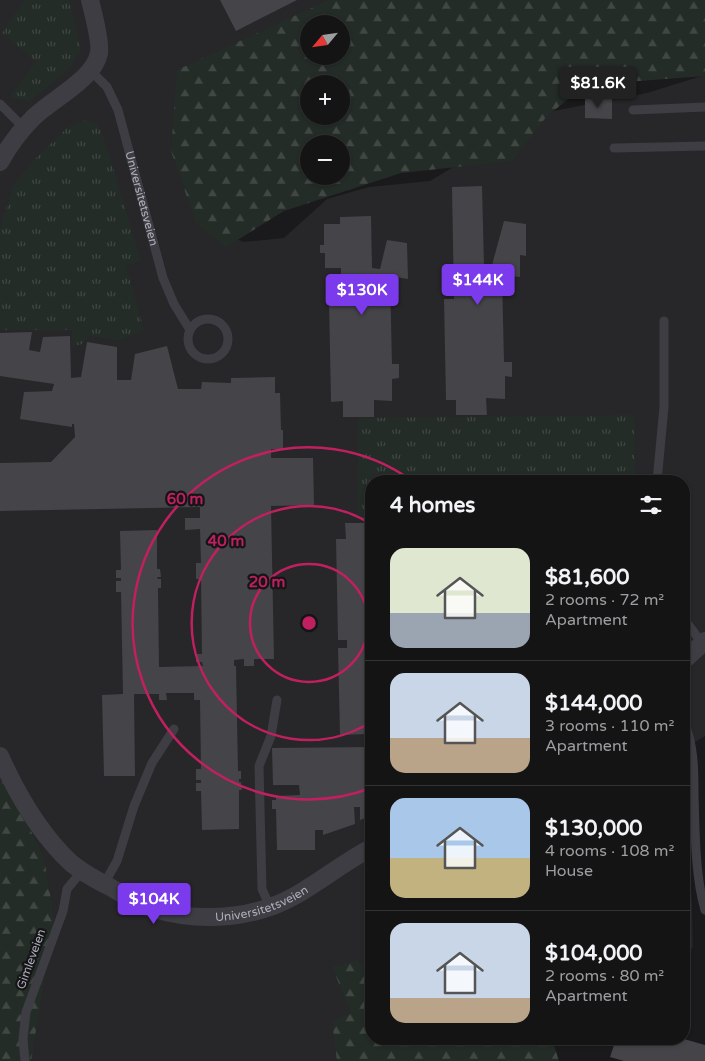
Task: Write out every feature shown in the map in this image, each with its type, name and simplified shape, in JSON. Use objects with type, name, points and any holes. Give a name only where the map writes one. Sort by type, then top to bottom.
[{"type":"street","points":[[0,162],[7,149],[40,111],[95,64],[99,52],[90,0]]},
{"type":"street","points":[[690,654],[703,642]]},
{"type":"street","name":"Universitetsveien","points":[[0,756],[24,803],[45,834],[70,862],[131,900],[154,909],[202,917],[252,913],[292,898],[365,852]]},
{"type":"lane","name":"Universitetsveien","points":[[90,70],[106,87],[118,110],[162,278],[174,304],[190,330]]},
{"type":"lane","points":[[0,104],[24,128]]},
{"type":"lane","points":[[633,110],[705,107]]},
{"type":"lane","points":[[614,148],[705,146]]},
{"type":"lane","points":[[203,320],[214,320],[220,323],[224,327],[228,340],[224,352],[219,356],[206,360],[194,354],[188,343],[190,330],[203,320]]},
{"type":"lane","points":[[658,475],[664,407],[664,321]]},
{"type":"lane","points":[[690,626],[703,642]]},
{"type":"lane","points":[[270,907],[262,889],[259,766],[271,736],[277,700]]},
{"type":"lane","points":[[104,884],[117,861],[134,806],[152,763],[174,729]]},
{"type":"lane","points":[[690,739],[694,758],[698,869],[705,910]]},
{"type":"lane","name":"Gimleveien","points":[[25,1061],[23,1039],[26,1012],[63,911],[67,890],[82,871]]},
{"type":"shaded area","points":[[0,0],[330,0],[259,33],[207,82],[199,219],[243,242],[284,238],[327,199],[369,187],[430,181],[543,113],[647,93],[705,75],[705,736],[690,745],[690,475],[365,475],[365,1045],[374,1045],[383,1061],[6,1061],[0,913]]},
{"type":"shaded area","points":[[690,872],[692,904],[693,947],[690,951]]},
{"type":"green space","points":[[24,0],[69,0],[81,50],[70,68],[29,102],[9,97],[36,62],[2,33]]},
{"type":"green space","points":[[329,0],[705,0],[705,76],[586,85],[547,116],[512,161],[401,173],[284,211],[226,247],[196,223],[171,151],[177,70]]},
{"type":"green space","points":[[86,120],[98,124],[110,157],[141,261],[126,266],[144,330],[119,341],[90,336],[82,344],[72,347],[72,330],[0,330],[0,229],[13,186],[32,162],[67,128]]},
{"type":"green space","points":[[635,415],[635,475],[365,475],[365,518],[358,518],[358,418]]},
{"type":"green space","points":[[0,767],[44,858],[54,918],[31,1061],[0,1061]]},
{"type":"green space","points":[[357,960],[365,966],[365,1045],[554,1045],[559,1061],[337,1061],[332,1021],[351,1013],[332,967]]},
{"type":"building","points":[[220,0],[297,0],[236,31]]},
{"type":"building","points":[[585,98],[612,99],[612,119],[585,118]]},
{"type":"building","points":[[482,186],[484,265],[492,265],[504,221],[526,224],[526,256],[520,255],[520,277],[502,275],[504,362],[512,362],[512,377],[505,376],[505,399],[486,398],[487,415],[456,415],[456,400],[446,400],[444,299],[454,299],[452,187]]},
{"type":"building","points":[[371,216],[372,268],[380,269],[387,240],[407,243],[408,279],[390,276],[392,364],[399,364],[399,378],[392,379],[392,401],[374,400],[374,417],[343,417],[343,401],[331,402],[329,301],[341,301],[341,268],[325,268],[325,253],[320,253],[320,245],[324,245],[324,224],[340,224],[340,217]]},
{"type":"building","points":[[32,332],[29,350],[40,352],[43,337],[70,336],[71,378],[81,377],[87,342],[117,347],[117,380],[131,380],[135,354],[167,346],[178,389],[201,389],[202,382],[231,383],[231,378],[275,377],[275,393],[280,393],[283,449],[271,449],[271,458],[313,458],[314,505],[271,506],[274,659],[254,659],[254,666],[244,666],[244,659],[234,660],[234,666],[236,666],[238,771],[241,771],[239,782],[241,782],[242,790],[239,790],[239,829],[202,830],[201,791],[196,791],[196,783],[201,783],[201,780],[196,780],[196,769],[201,769],[200,700],[194,700],[194,693],[166,693],[167,700],[159,700],[159,694],[134,694],[135,776],[104,776],[102,695],[123,694],[121,592],[116,592],[116,581],[121,581],[121,578],[116,578],[116,570],[121,570],[120,531],[157,530],[157,569],[160,569],[161,577],[157,577],[161,579],[161,588],[158,588],[159,667],[203,666],[202,662],[196,662],[196,654],[202,654],[201,579],[196,579],[196,563],[201,563],[200,529],[185,530],[185,518],[200,518],[200,507],[0,511],[0,463],[51,462],[75,437],[74,424],[72,424],[72,427],[20,419],[24,392],[52,391],[54,384],[0,376],[0,333]]},
{"type":"building","points":[[345,523],[365,523],[365,734],[340,735],[338,648],[347,648],[347,640],[338,640],[336,539],[346,539]]},
{"type":"building","points":[[365,747],[365,818],[360,820],[360,807],[354,807],[355,824],[323,835],[323,830],[315,830],[315,850],[277,850],[276,809],[272,809],[272,800],[276,800],[276,796],[300,795],[299,785],[273,785],[272,748]]},
{"type":"building","points":[[364,886],[365,886],[365,937]]},
{"type":"building","points":[[690,1041],[705,1045],[705,1061],[624,1061],[610,1057],[614,1045],[690,1045]]}]
